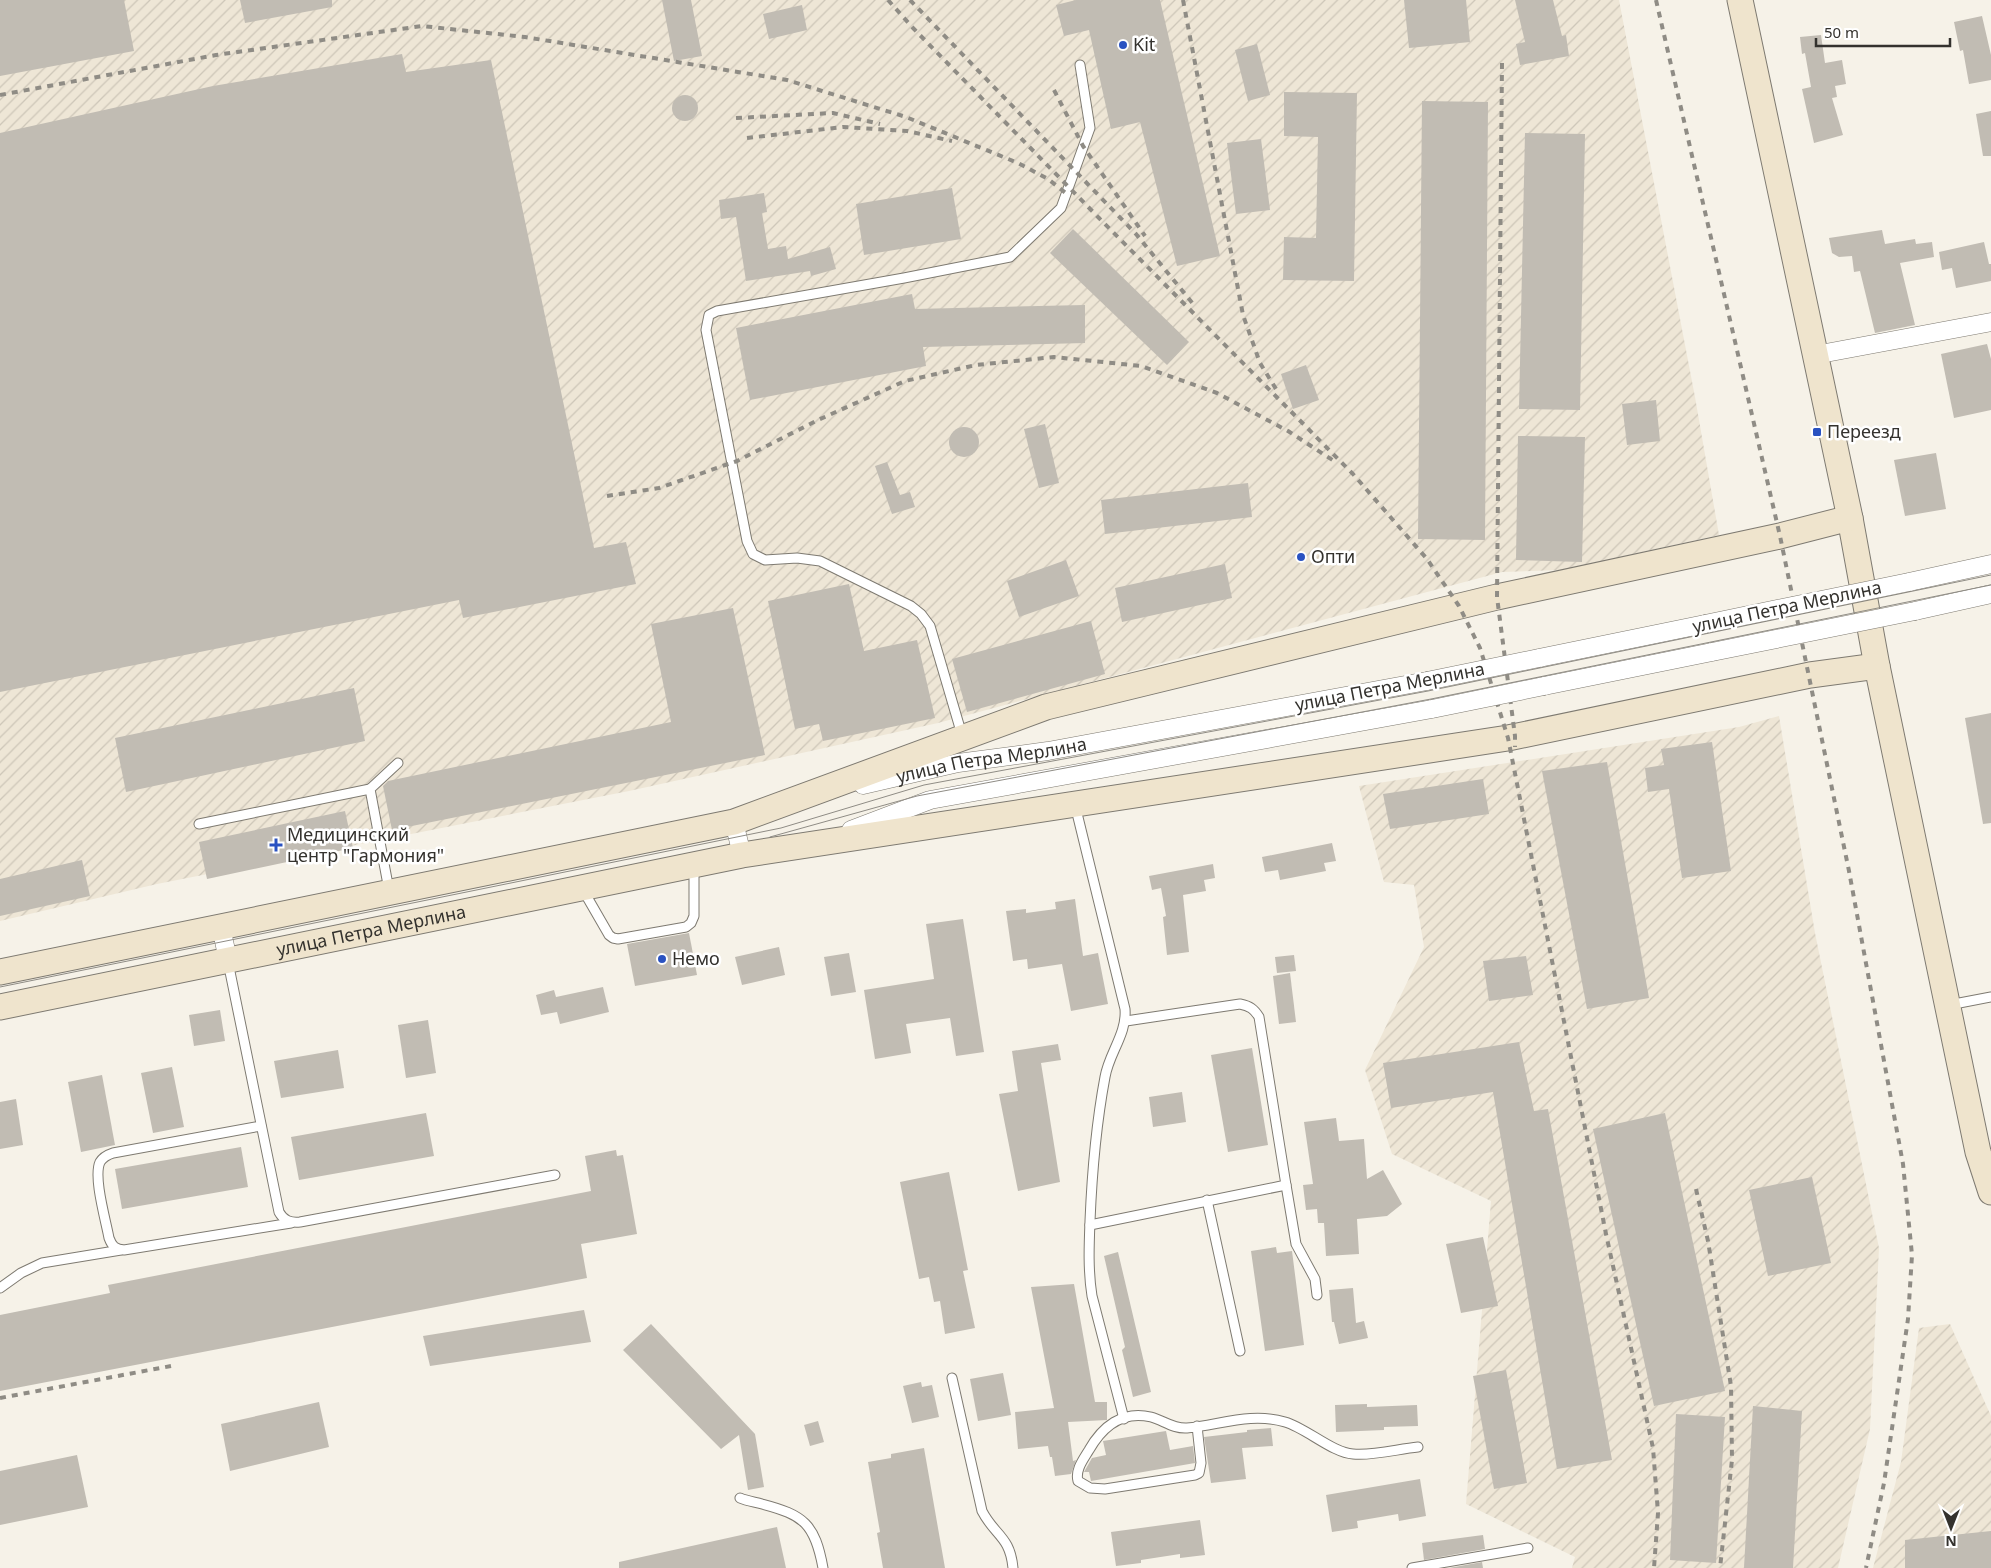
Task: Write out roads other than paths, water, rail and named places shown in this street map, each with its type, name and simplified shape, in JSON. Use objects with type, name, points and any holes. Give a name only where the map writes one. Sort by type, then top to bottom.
[{"type":"main road","points":[[1740,0],[1850,518],[1877,666],[1978,1152],[1991,1192]]},
{"type":"main road","name":"улица Петра Мерлина","points":[[0,972],[734,822],[1055,705],[1498,597],[1780,536],[1850,518]]},
{"type":"main road","name":"улица Петра Мерлина","points":[[0,1006],[742,855],[1508,738],[1810,676],[1877,666]]},
{"type":"street","points":[[1815,355],[1991,322]]},
{"type":"street","name":"улица Петра Мерлина","points":[[788,802],[958,763],[1048,751],[1427,680],[1991,564]]},
{"type":"street","name":"улица Петра Мерлина","points":[[816,844],[930,800],[1432,709],[1991,594]]},
{"type":"street","points":[[734,822],[742,855]]},
{"type":"street","points":[[221,927],[228,960]]},
{"type":"lane","points":[[963,738],[930,626],[921,614],[911,606],[820,561],[796,558],[766,560],[753,554],[746,541],[706,330],[709,316],[717,311],[1010,257],[1061,208],[1081,155],[1090,128],[1080,65]]},
{"type":"lane","points":[[199,824],[370,789],[398,764]]},
{"type":"lane","points":[[370,789],[390,892]]},
{"type":"lane","points":[[1074,804],[1125,1009],[1126,1021],[1104,1078],[1092,1166],[1089,1278],[1124,1419]]},
{"type":"lane","points":[[582,888],[609,935],[613,938],[618,939],[686,927],[691,923],[694,916],[694,866]]},
{"type":"lane","points":[[228,960],[279,1212],[284,1219],[294,1222]]},
{"type":"lane","points":[[1948,1005],[1991,997]]},
{"type":"lane","points":[[1126,1021],[1240,1004],[1250,1006],[1256,1010],[1259,1017],[1296,1244],[1315,1279],[1317,1295]]},
{"type":"lane","points":[[124,1250],[117,1249],[109,1238],[98,1175],[98,1167],[105,1156],[261,1126]]},
{"type":"lane","points":[[0,1288],[21,1273],[42,1263],[294,1222],[555,1175]]},
{"type":"lane","points":[[1090,1226],[1286,1185]]},
{"type":"lane","points":[[1207,1200],[1240,1351]]},
{"type":"lane","points":[[952,1378],[982,1511],[1008,1545],[1013,1568]]},
{"type":"lane","points":[[1197,1426],[1201,1464],[1199,1473],[1195,1475],[1105,1489],[1090,1488],[1078,1481],[1079,1467],[1096,1438],[1110,1424],[1124,1419],[1149,1417],[1180,1428],[1224,1420],[1273,1419],[1296,1425],[1336,1448],[1354,1454],[1418,1447]]},
{"type":"lane","points":[[740,1498],[786,1511],[799,1518],[810,1528],[817,1541],[822,1568]]},
{"type":"lane","points":[[1412,1568],[1528,1548]]},
{"type":"tram line","points":[[0,987],[781,828],[924,785],[1428,691],[1991,575]]},
{"type":"tram line","points":[[770,837],[917,796],[1431,699],[1991,585]]},
{"type":"railway","points":[[888,0],[913,28],[1099,218],[1353,474],[1427,559],[1459,606],[1480,648],[1508,738],[1606,1234],[1653,1448],[1658,1513],[1654,1568]]},
{"type":"railway","points":[[910,0],[1136,234],[1194,305]]},
{"type":"railway","points":[[1183,0],[1243,315],[1260,363],[1276,389]]},
{"type":"railway","points":[[1656,0],[1780,536],[1849,871],[1903,1164],[1912,1255],[1908,1319],[1884,1483],[1866,1568]]},
{"type":"railway","points":[[0,95],[216,55],[422,26],[525,37],[787,80],[906,117],[1018,163],[1048,179],[1067,194]]},
{"type":"railway","points":[[1502,63],[1497,597],[1515,747]]},
{"type":"railway","points":[[1054,90],[1083,146],[1145,236]]},
{"type":"railway","points":[[736,118],[833,113],[880,124]]},
{"type":"railway","points":[[747,138],[843,127],[907,131],[952,141]]},
{"type":"railway","points":[[607,496],[659,488],[737,461],[818,420],[905,381],[976,365],[1054,357],[1141,366],[1217,393],[1288,431],[1334,461]]},
{"type":"railway","points":[[1696,1189],[1708,1241],[1731,1386],[1732,1460],[1720,1568]]},
{"type":"railway","points":[[0,1398],[171,1366]]},
{"type":"place","name":"Kit","points":[[1123,45]]},
{"type":"place","name":"Переезд","points":[[1817,432]]},
{"type":"place","name":"Опти","points":[[1301,557]]},
{"type":"place","name":"Медицинский центр \"Гармония\"","points":[[276,845]]},
{"type":"place","name":"Немо","points":[[662,959]]}]
